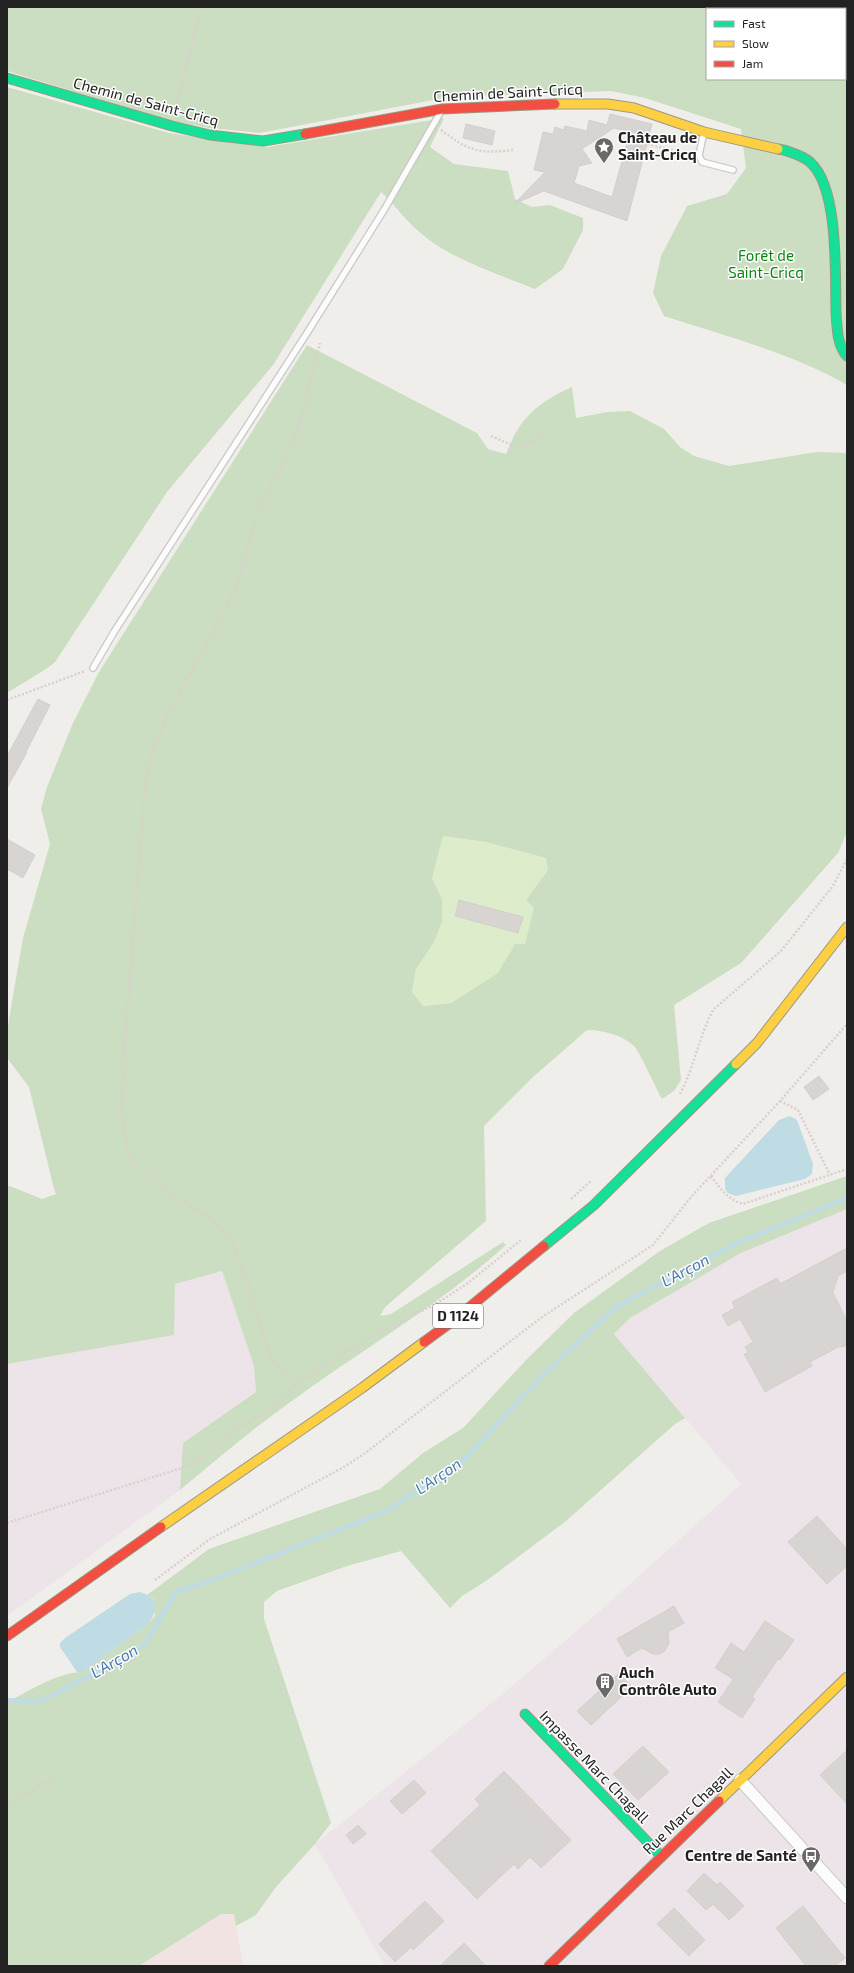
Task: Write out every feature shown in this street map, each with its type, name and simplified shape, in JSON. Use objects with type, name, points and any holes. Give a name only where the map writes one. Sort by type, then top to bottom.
[{"type":"main road","name":"Chemin de Saint-Cricq","points":[[7,78],[172,126],[210,135],[263,141],[442,109],[582,103],[608,104],[634,108],[704,132],[784,150],[811,162],[826,185],[832,212],[837,325],[842,351],[847,356]]},
{"type":"main road","name":"D 1124","points":[[7,1636],[100,1569],[362,1388],[454,1320],[594,1205],[757,1043],[847,927]]},
{"type":"main road","name":"Rue Marc Chagall","points":[[549,1966],[847,1676]]},
{"type":"main road","name":"Impasse Marc Chagall","points":[[525,1714],[661,1856]]},
{"type":"street","points":[[740,1780],[847,1898]]},
{"type":"lane","points":[[93,668],[114,632],[384,210],[442,109]]},
{"type":"lane","points":[[704,132],[699,155],[702,162],[733,170]]},
{"type":"path","points":[[172,126],[201,7]]},
{"type":"path","points":[[433,124],[464,147],[491,152],[513,150]]},
{"type":"path","points":[[628,140],[678,152],[699,155]]},
{"type":"path","points":[[293,1387],[268,1352],[247,1279],[232,1242],[215,1222],[157,1184],[130,1159],[122,1112],[146,778],[153,748],[169,712],[224,614],[236,587],[260,504],[285,460],[299,426],[320,342]]},
{"type":"path","points":[[491,436],[512,446],[524,447],[537,439],[543,430]]},
{"type":"path","points":[[7,700],[93,668]]},
{"type":"path","points":[[677,1099],[686,1082],[707,1022],[713,1010],[781,951],[833,886],[847,860]]},
{"type":"path","points":[[155,1580],[210,1539],[344,1467],[359,1457],[542,1317],[653,1245],[691,1197],[780,1101],[847,1024]]},
{"type":"path","points":[[780,1101],[798,1110],[830,1175]]},
{"type":"path","points":[[711,1176],[726,1196],[732,1201],[743,1204],[847,1169]]},
{"type":"path","points":[[568,1201],[596,1177]]},
{"type":"path","points":[[7,1523],[185,1467],[206,1455],[218,1442],[283,1400],[293,1387],[378,1333],[439,1302],[468,1283],[527,1235]]},
{"type":"path","points":[[7,1806],[56,1776]]},
{"type":"shaded area","points":[[847,1209],[847,1966],[385,1966],[315,1844],[499,1697],[600,1611],[741,1484],[614,1334],[630,1318],[741,1253]]},
{"type":"shaded area","points":[[222,1271],[254,1366],[256,1392],[183,1443],[180,1490],[7,1616],[7,1364],[173,1335],[175,1284]]},
{"type":"shaded area","points":[[221,1914],[234,1914],[243,1966],[139,1966]]},
{"type":"green space","name":"Forêt de Saint-Cricq","points":[[7,7],[847,7],[847,385],[780,354],[664,316],[653,293],[661,256],[687,206],[727,194],[746,168],[741,129],[645,98],[611,91],[449,97],[260,133],[209,128],[168,120],[7,71]]},
{"type":"green space","points":[[7,87],[169,133],[267,147],[444,118],[430,147],[454,164],[508,171],[515,199],[532,207],[550,205],[583,218],[583,230],[563,269],[535,289],[488,271],[441,248],[427,239],[415,228],[381,192],[273,365],[167,492],[55,662],[7,693]]},
{"type":"green space","points":[[307,345],[477,433],[488,449],[506,454],[516,432],[529,415],[549,399],[572,387],[576,418],[608,412],[630,411],[664,429],[680,447],[694,456],[729,466],[817,452],[847,453],[847,832],[838,853],[741,963],[674,1005],[681,1080],[674,1091],[662,1099],[640,1055],[634,1046],[629,1042],[612,1034],[587,1030],[533,1077],[484,1126],[486,1221],[385,1307],[380,1316],[391,1314],[503,1242],[506,1245],[454,1288],[275,1413],[180,1490],[183,1443],[256,1392],[254,1366],[222,1271],[175,1284],[174,1335],[7,1364],[7,1185],[42,1199],[56,1194],[29,1087],[7,1058],[8,1025],[23,938],[50,844],[41,809],[47,787],[73,723],[99,672]],"holes":[[[443,836],[486,842],[546,858],[548,870],[526,900],[534,908],[525,944],[515,944],[498,973],[451,1003],[423,1006],[412,992],[416,969],[434,942],[442,921],[442,899],[432,878]]]},
{"type":"green space","points":[[443,836],[486,842],[547,858],[548,870],[526,900],[535,908],[525,945],[515,944],[498,973],[451,1003],[423,1006],[412,993],[416,969],[434,942],[442,899],[432,878]]},
{"type":"green space","points":[[847,1176],[847,1209],[741,1253],[630,1318],[614,1334],[685,1418],[675,1424],[566,1521],[486,1581],[462,1596],[450,1608],[401,1551],[347,1566],[277,1591],[264,1602],[264,1619],[331,1823],[315,1844],[276,1887],[256,1915],[236,1926],[234,1914],[221,1914],[139,1966],[7,1966],[7,1702],[64,1675],[83,1672],[147,1625],[155,1616],[153,1599],[147,1595],[209,1549],[380,1489],[423,1453],[463,1428],[527,1359],[574,1313],[660,1251],[709,1223]]},
{"type":"water","points":[[790,1116],[797,1120],[813,1164],[812,1174],[805,1179],[736,1196],[728,1193],[725,1189],[725,1178],[779,1120]]},
{"type":"water","points":[[140,1592],[154,1601],[155,1610],[151,1620],[147,1625],[83,1672],[77,1672],[60,1647],[60,1643],[65,1638],[130,1594]]},
{"type":"building","points":[[610,114],[652,124],[627,221],[544,191],[514,204],[545,172],[534,170],[543,132],[553,134],[555,127],[564,130],[565,126],[587,131],[589,120],[607,125]],"holes":[[[614,128],[630,132],[612,197],[574,183],[579,166],[592,163],[582,149]]]},
{"type":"building","points":[[466,124],[495,131],[492,145],[463,138]]},
{"type":"building","points":[[38,699],[50,705],[7,788],[7,756]]},
{"type":"building","points":[[7,839],[35,855],[23,878],[7,869]]},
{"type":"building","points":[[459,900],[523,917],[518,933],[455,916]]},
{"type":"building","points":[[819,1076],[829,1089],[813,1100],[804,1087]]},
{"type":"building","points":[[847,1248],[847,1271],[838,1276],[833,1293],[847,1321],[847,1346],[838,1347],[810,1362],[812,1366],[765,1392],[744,1354],[748,1353],[745,1347],[753,1342],[740,1319],[728,1326],[722,1315],[735,1308],[732,1302],[777,1278],[780,1284]]},
{"type":"building","points":[[817,1516],[847,1549],[847,1566],[827,1584],[788,1542]]},
{"type":"building","points":[[674,1606],[684,1623],[668,1632],[669,1643],[665,1651],[660,1654],[653,1654],[642,1648],[627,1657],[617,1639]]},
{"type":"building","points":[[765,1621],[794,1640],[780,1660],[778,1659],[752,1697],[755,1699],[742,1718],[718,1702],[733,1679],[715,1668],[731,1643],[744,1652]]},
{"type":"building","name":"Auch Contrôle Auto","points":[[619,1673],[632,1687],[591,1725],[577,1711]]},
{"type":"building","points":[[643,1746],[669,1772],[638,1800],[613,1774]]},
{"type":"building","points":[[847,1750],[847,1804],[820,1775]]},
{"type":"building","points":[[504,1771],[571,1840],[541,1868],[530,1857],[518,1869],[514,1864],[477,1899],[431,1851],[480,1805],[475,1799]]},
{"type":"building","points":[[414,1780],[426,1793],[402,1814],[390,1801]]},
{"type":"building","points":[[358,1825],[366,1834],[353,1844],[346,1835]]},
{"type":"building","points":[[704,1873],[717,1885],[720,1882],[744,1906],[729,1920],[713,1904],[706,1910],[687,1891]]},
{"type":"building","points":[[425,1901],[444,1921],[413,1950],[411,1947],[395,1962],[379,1944]]},
{"type":"building","points":[[803,1906],[845,1958],[835,1966],[806,1966],[776,1928]]},
{"type":"building","points":[[674,1908],[705,1940],[689,1956],[657,1924]]},
{"type":"building","points":[[464,1943],[486,1966],[440,1966]]},
{"type":"waterway","name":"L'Arçon","points":[[7,1700],[39,1702],[118,1661],[146,1643],[176,1592],[207,1582],[387,1511],[466,1458],[540,1378],[616,1307],[735,1244],[847,1198]]},
{"type":"traffic: fast","points":[[7,78],[172,126],[210,135],[263,141],[305,134]]},
{"type":"traffic: fast","points":[[778,149],[796,154],[805,158],[811,163],[820,175],[827,192],[834,234],[837,330],[841,347],[847,356]]},
{"type":"traffic: fast","points":[[544,1246],[594,1205],[736,1064]]},
{"type":"traffic: fast","points":[[525,1714],[661,1856]]},
{"type":"traffic: slow","points":[[555,104],[608,104],[634,108],[704,132],[778,149]]},
{"type":"traffic: slow","points":[[736,1064],[757,1043],[847,927]]},
{"type":"traffic: slow","points":[[161,1527],[362,1388],[424,1342]]},
{"type":"traffic: slow","points":[[719,1801],[847,1677]]},
{"type":"traffic: jam","points":[[305,134],[442,109],[555,104]]},
{"type":"traffic: jam","points":[[424,1342],[454,1320],[544,1246]]},
{"type":"traffic: jam","points":[[7,1636],[161,1527]]},
{"type":"traffic: jam","points":[[549,1966],[719,1801]]},
{"type":"place","name":"Château de Saint-Cricq","points":[[604,164]]},
{"type":"place","name":"Auch Contrôle Auto","points":[[605,1699]]},
{"type":"place","name":"Centre de Santé","points":[[811,1873]]}]
